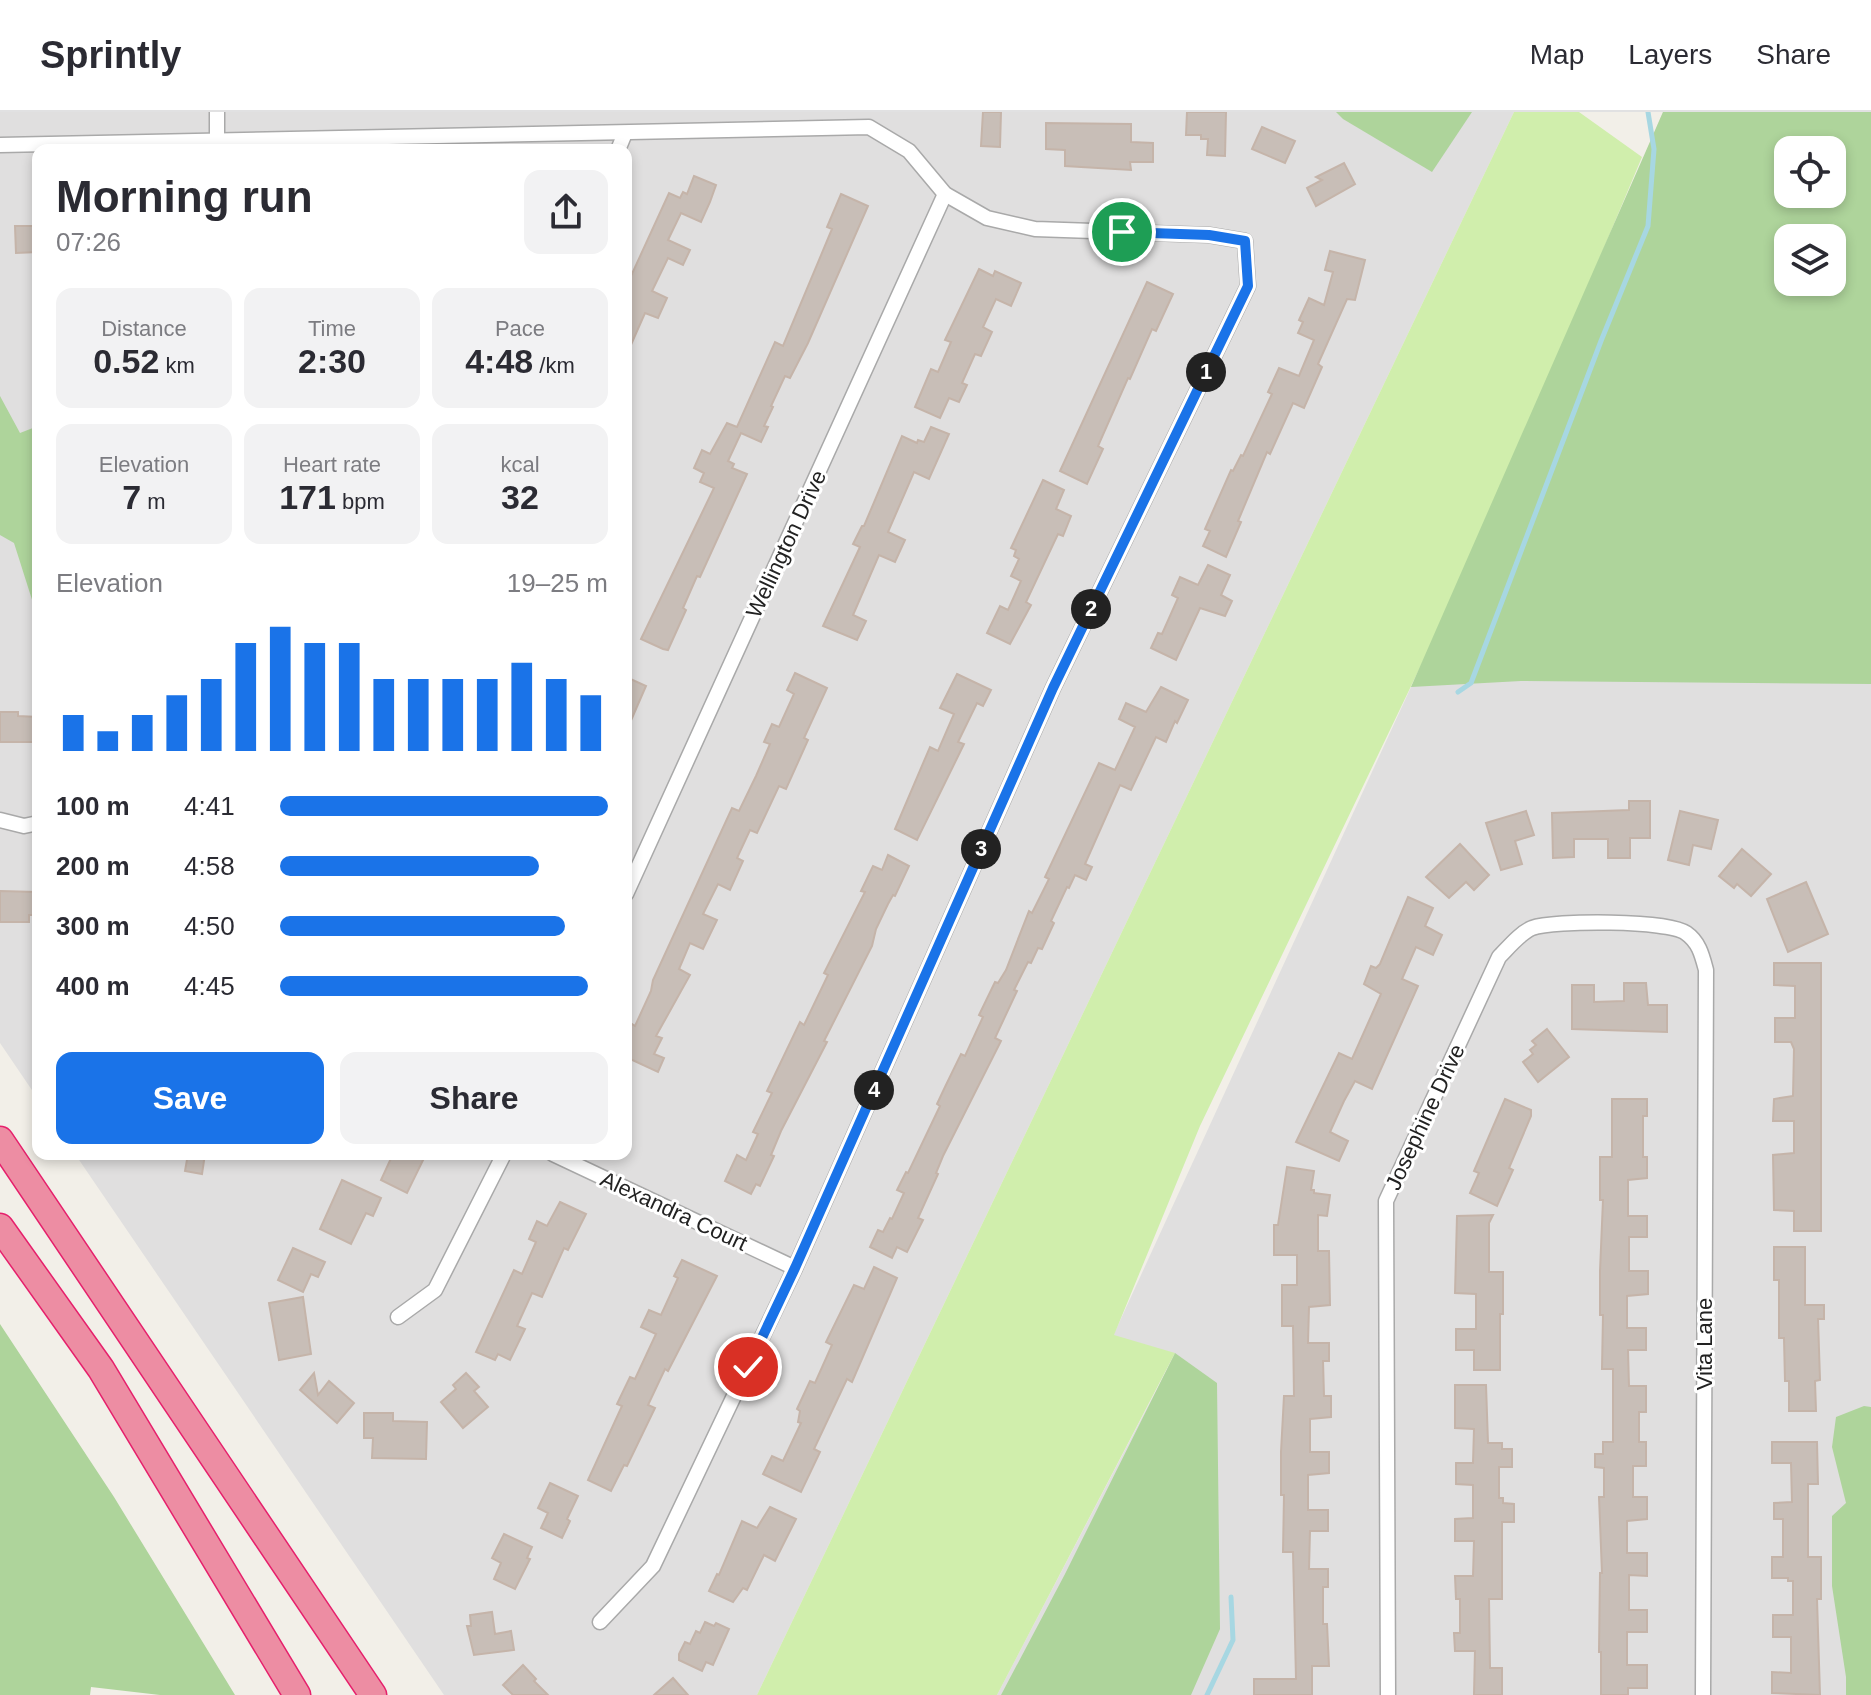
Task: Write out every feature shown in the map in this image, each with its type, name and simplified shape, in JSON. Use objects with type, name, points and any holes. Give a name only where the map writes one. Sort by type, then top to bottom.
[{"type":"highway","points":[[0,1140],[373,1695]]},
{"type":"highway","points":[[0,1227],[101,1369],[297,1695]]},
{"type":"street","points":[[217,112],[217,144]]},
{"type":"street","points":[[251,144],[869,127],[909,151],[945,194],[987,218],[1035,229],[1209,235],[1245,241],[1248,286],[1053,688],[795,1268],[653,1566],[600,1622]]},
{"type":"street","points":[[620,144],[625,133]]},
{"type":"street","points":[[0,145],[32,145]]},
{"type":"street","name":"Wellington Drive","points":[[632,881],[945,194]]},
{"type":"street","points":[[0,820],[24,826],[32,824]]},
{"type":"street","name":"Josephine Drive","points":[[1388,1695],[1386,1201],[1499,957],[1529,929],[1566,921],[1664,926],[1684,931],[1701,949],[1706,970],[1705,993]]},
{"type":"street","name":"Vita Lane","points":[[1703,1695],[1705,993]]},
{"type":"street","points":[[398,1317],[435,1290],[501,1160]]},
{"type":"street","name":"Alexandra Court","points":[[566,1160],[795,1268]]},
{"type":"shaded area","points":[[0,112],[1514,112],[757,1695],[444,1695],[79,1160],[632,1160],[632,144],[32,144],[32,1090],[0,1043]]},
{"type":"shaded area","points":[[1663,112],[1871,112],[1871,1695],[997,1695],[1175,1354],[1113,1336],[1484,534]]},
{"type":"green space","points":[[1336,112],[1472,112],[1432,172]]},
{"type":"green space","points":[[1514,112],[1579,112],[1642,157],[1484,534],[1200,1126],[1114,1335],[1175,1353],[997,1695],[757,1695]]},
{"type":"green space","points":[[1663,112],[1871,112],[1871,684],[1521,681],[1411,687]]},
{"type":"green space","points":[[0,396],[20,433],[32,428],[32,600],[14,543],[0,535]]},
{"type":"green space","points":[[0,1324],[114,1497],[235,1695],[160,1695],[91,1687],[90,1695],[0,1695]]},
{"type":"green space","points":[[1175,1353],[1217,1383],[1220,1629],[1191,1695],[1001,1695],[1065,1574]]},
{"type":"green space","points":[[1864,1406],[1871,1407],[1871,1695],[1846,1695],[1832,1586],[1832,1516],[1846,1503],[1832,1447],[1836,1417]]},
{"type":"building","points":[[983,112],[1001,112],[1000,147],[981,146]]},
{"type":"building","points":[[1187,112],[1226,112],[1225,156],[1207,155],[1208,139],[1201,139],[1201,135],[1186,135]]},
{"type":"building","points":[[1046,123],[1131,124],[1131,142],[1153,143],[1153,162],[1130,162],[1131,170],[1065,166],[1065,150],[1046,149]]},
{"type":"building","points":[[1262,127],[1295,141],[1285,163],[1252,149]]},
{"type":"building","points":[[1344,163],[1355,184],[1316,206],[1307,188],[1322,180],[1316,177]]},
{"type":"building","points":[[694,176],[716,185],[701,222],[681,213],[668,240],[690,250],[683,265],[668,258],[652,291],[667,298],[658,318],[645,313],[632,342],[632,274],[669,193],[680,198],[683,192],[687,194]]},
{"type":"building","points":[[841,194],[868,206],[808,343],[790,378],[785,376],[771,406],[764,426],[768,427],[761,442],[741,433],[728,461],[734,464],[732,468],[747,474],[700,577],[697,576],[668,650],[663,649],[641,639],[714,488],[700,482],[704,473],[694,468],[702,450],[710,454],[727,423],[737,427],[775,342],[783,346],[832,229],[827,227]]},
{"type":"building","points":[[15,226],[32,226],[32,252],[16,253]]},
{"type":"building","points":[[1330,251],[1365,260],[1355,300],[1347,299],[1318,364],[1322,367],[1304,408],[1293,403],[1270,454],[1267,452],[1226,557],[1203,546],[1210,531],[1205,529],[1231,470],[1243,456],[1272,394],[1268,392],[1279,368],[1299,376],[1314,340],[1298,333],[1303,322],[1299,320],[1309,298],[1324,305],[1333,272],[1325,270]]},
{"type":"building","points":[[979,269],[993,276],[995,271],[1021,283],[1011,306],[996,299],[983,327],[992,332],[981,356],[975,354],[962,383],[967,385],[959,402],[949,398],[940,418],[915,407],[931,369],[938,372],[951,342],[945,340]]},
{"type":"building","points":[[1147,282],[1173,294],[1156,331],[1152,329],[1128,378],[1098,446],[1103,449],[1087,484],[1060,471]]},
{"type":"building","points":[[931,427],[949,434],[929,479],[914,472],[888,532],[905,540],[895,562],[879,555],[853,615],[866,621],[857,640],[823,626],[860,547],[853,544],[864,526],[902,436],[917,443],[918,440],[924,442]]},
{"type":"building","points":[[1043,480],[1064,490],[1056,509],[1071,516],[1063,536],[1058,534],[1026,602],[1031,605],[1010,644],[987,633],[1000,606],[1008,610],[1021,581],[1011,576],[1019,559],[1014,556],[1016,550],[1011,548]]},
{"type":"building","points":[[1208,565],[1230,575],[1221,595],[1232,601],[1225,616],[1200,608],[1176,660],[1151,648],[1158,633],[1162,634],[1178,598],[1172,595],[1180,577],[1198,585]]},
{"type":"building","points":[[795,673],[827,688],[804,738],[808,740],[786,789],[779,786],[757,833],[750,830],[737,858],[743,861],[730,890],[718,884],[703,914],[717,920],[703,949],[690,943],[679,969],[690,975],[656,1036],[662,1038],[654,1054],[664,1058],[658,1072],[632,1060],[632,1024],[635,1026],[732,808],[739,811],[756,776],[770,744],[764,742],[772,724],[779,727],[794,694],[787,690]]},
{"type":"building","points":[[957,674],[991,690],[983,706],[977,703],[958,742],[964,744],[917,840],[895,829],[930,747],[938,751],[954,714],[940,708]]},
{"type":"building","points":[[632,680],[646,686],[632,718]]},
{"type":"building","points":[[1161,687],[1188,700],[1166,742],[1156,737],[1131,790],[1120,785],[1085,864],[1092,867],[1086,880],[1075,875],[1067,887],[1042,949],[1038,948],[1031,963],[1028,962],[1014,990],[1017,991],[995,1038],[1001,1041],[943,1156],[918,1218],[923,1220],[907,1252],[897,1247],[892,1258],[870,1247],[878,1230],[883,1232],[892,1219],[904,1193],[897,1190],[940,1106],[937,1104],[945,1087],[961,1054],[965,1056],[983,1017],[979,1015],[995,982],[998,983],[1006,970],[1029,911],[1032,913],[1049,879],[1045,877],[1099,763],[1115,770],[1135,727],[1119,719],[1126,703],[1146,712]]},
{"type":"building","points":[[0,712],[18,712],[18,716],[32,717],[32,742],[0,742]]},
{"type":"building","points":[[1629,801],[1650,801],[1650,838],[1630,838],[1630,858],[1608,858],[1608,839],[1574,839],[1574,857],[1553,858],[1552,813],[1629,810]]},
{"type":"building","points":[[1526,811],[1534,835],[1515,841],[1522,864],[1501,870],[1486,823]]},
{"type":"building","points":[[1680,811],[1718,820],[1711,849],[1693,845],[1689,865],[1668,860]]},
{"type":"building","points":[[1460,844],[1489,875],[1474,890],[1466,882],[1449,898],[1426,877]]},
{"type":"building","points":[[1742,849],[1771,874],[1751,896],[1737,884],[1734,888],[1719,876]]},
{"type":"building","points":[[888,855],[909,866],[876,929],[872,946],[824,1041],[827,1042],[781,1131],[760,1186],[756,1184],[751,1194],[725,1181],[737,1155],[746,1160],[758,1134],[753,1132],[772,1093],[767,1091],[800,1022],[804,1025],[828,975],[824,973],[865,892],[861,891],[873,866],[882,870]]},
{"type":"building","points":[[1806,882],[1828,934],[1788,952],[1767,899]]},
{"type":"building","points":[[0,891],[32,892],[29,922],[0,922]]},
{"type":"building","points":[[1408,897],[1433,908],[1425,926],[1442,935],[1433,955],[1416,947],[1402,979],[1418,986],[1372,1089],[1355,1081],[1344,1101],[1330,1132],[1348,1141],[1339,1161],[1296,1142],[1339,1053],[1352,1059],[1381,994],[1364,984],[1371,966],[1376,968],[1380,964]]},
{"type":"building","points":[[1774,963],[1821,963],[1821,1231],[1794,1231],[1794,1211],[1774,1210],[1773,1155],[1794,1153],[1794,1121],[1773,1121],[1774,1099],[1793,1096],[1794,1049],[1791,1042],[1775,1042],[1775,1018],[1795,1018],[1795,986],[1774,985]]},
{"type":"building","points":[[1624,983],[1646,983],[1648,1005],[1667,1005],[1667,1032],[1572,1029],[1572,985],[1594,985],[1594,1002],[1624,1001]]},
{"type":"building","points":[[1547,1029],[1569,1057],[1538,1082],[1523,1062],[1533,1054],[1530,1050],[1536,1045],[1532,1041]]},
{"type":"building","points":[[1505,1099],[1531,1110],[1531,1116],[1497,1206],[1470,1193],[1479,1173],[1474,1171]]},
{"type":"building","points":[[1612,1099],[1647,1099],[1647,1116],[1643,1116],[1643,1157],[1647,1157],[1647,1178],[1628,1180],[1628,1216],[1647,1216],[1647,1237],[1629,1237],[1629,1271],[1648,1271],[1648,1294],[1627,1296],[1627,1328],[1646,1328],[1646,1350],[1628,1350],[1629,1386],[1646,1386],[1646,1412],[1639,1412],[1639,1442],[1646,1442],[1646,1466],[1633,1466],[1633,1497],[1647,1497],[1647,1519],[1627,1521],[1627,1553],[1647,1553],[1647,1576],[1629,1575],[1629,1610],[1647,1610],[1647,1632],[1627,1632],[1627,1665],[1647,1665],[1647,1688],[1628,1688],[1628,1695],[1601,1695],[1599,1652],[1602,1573],[1599,1497],[1604,1497],[1604,1468],[1595,1467],[1595,1454],[1603,1454],[1603,1442],[1613,1442],[1613,1369],[1602,1369],[1600,1271],[1603,1200],[1600,1200],[1600,1157],[1612,1157]]},
{"type":"building","points":[[187,1160],[204,1160],[202,1174],[185,1171]]},
{"type":"building","points":[[390,1160],[423,1160],[407,1193],[381,1180]]},
{"type":"building","points":[[1287,1167],[1314,1171],[1311,1190],[1330,1195],[1327,1216],[1318,1215],[1318,1251],[1329,1251],[1330,1305],[1309,1307],[1308,1343],[1329,1343],[1329,1361],[1323,1361],[1324,1396],[1331,1396],[1331,1417],[1310,1419],[1310,1452],[1329,1452],[1329,1473],[1308,1475],[1308,1510],[1328,1510],[1328,1531],[1310,1531],[1309,1569],[1328,1569],[1328,1587],[1323,1587],[1323,1624],[1327,1624],[1329,1666],[1312,1666],[1312,1695],[1254,1695],[1254,1679],[1296,1679],[1293,1552],[1283,1552],[1281,1452],[1284,1396],[1294,1396],[1293,1326],[1282,1326],[1282,1285],[1297,1285],[1297,1255],[1274,1255],[1274,1225],[1278,1225]]},
{"type":"building","points":[[342,1180],[381,1198],[373,1216],[366,1213],[351,1244],[320,1229]]},
{"type":"building","points":[[560,1202],[586,1214],[568,1250],[564,1248],[542,1297],[532,1293],[517,1326],[525,1329],[510,1360],[498,1354],[495,1360],[476,1352],[514,1270],[522,1274],[536,1242],[529,1239],[537,1221],[547,1226]]},
{"type":"building","points":[[1493,1215],[1489,1223],[1489,1272],[1503,1272],[1500,1370],[1474,1370],[1474,1350],[1456,1350],[1456,1329],[1476,1329],[1476,1294],[1455,1293],[1457,1216]]},
{"type":"building","points":[[1774,1247],[1805,1247],[1805,1305],[1824,1305],[1824,1319],[1818,1319],[1820,1380],[1815,1381],[1816,1411],[1789,1411],[1784,1338],[1779,1338],[1779,1280],[1774,1280]]},
{"type":"building","points":[[293,1248],[325,1262],[318,1277],[311,1274],[303,1292],[278,1280]]},
{"type":"building","points":[[682,1260],[717,1276],[668,1371],[665,1369],[648,1405],[655,1408],[627,1466],[624,1465],[611,1491],[588,1480],[622,1406],[617,1404],[630,1377],[635,1379],[656,1334],[641,1327],[649,1310],[661,1315],[678,1278],[674,1276]]},
{"type":"building","points":[[874,1267],[897,1278],[852,1382],[847,1379],[814,1449],[820,1452],[801,1492],[763,1474],[772,1456],[783,1461],[801,1423],[798,1422],[800,1411],[797,1409],[810,1381],[815,1383],[832,1345],[826,1342],[854,1285],[864,1289]]},
{"type":"building","points":[[303,1297],[311,1354],[279,1360],[269,1303]]},
{"type":"building","points":[[314,1373],[318,1395],[329,1381],[354,1403],[337,1423],[300,1390]]},
{"type":"building","points":[[466,1373],[479,1387],[474,1391],[488,1407],[463,1428],[441,1402],[456,1389],[453,1385]]},
{"type":"building","points":[[1455,1385],[1486,1385],[1488,1443],[1502,1443],[1502,1449],[1512,1449],[1512,1467],[1499,1467],[1499,1498],[1503,1498],[1503,1503],[1514,1504],[1514,1522],[1502,1522],[1502,1599],[1489,1599],[1490,1668],[1502,1668],[1502,1695],[1474,1695],[1475,1651],[1455,1651],[1454,1633],[1460,1633],[1460,1599],[1456,1599],[1455,1576],[1473,1576],[1474,1541],[1455,1541],[1455,1519],[1473,1518],[1473,1485],[1456,1484],[1456,1463],[1473,1463],[1474,1429],[1455,1428]]},
{"type":"building","points":[[364,1413],[393,1413],[393,1421],[427,1422],[426,1459],[372,1458],[373,1438],[364,1438]]},
{"type":"building","points":[[1772,1442],[1817,1442],[1818,1484],[1808,1484],[1808,1557],[1821,1557],[1821,1599],[1817,1599],[1820,1695],[1772,1693],[1772,1672],[1791,1673],[1791,1637],[1773,1637],[1773,1615],[1793,1615],[1793,1581],[1772,1578],[1772,1557],[1783,1557],[1783,1519],[1774,1519],[1774,1503],[1792,1502],[1791,1463],[1772,1463]]},
{"type":"building","points":[[550,1483],[578,1496],[562,1538],[541,1528],[548,1513],[538,1508]]},
{"type":"building","points":[[770,1507],[796,1519],[775,1561],[764,1555],[747,1590],[743,1588],[733,1602],[709,1591],[742,1521],[757,1528]]},
{"type":"building","points":[[504,1534],[532,1547],[527,1558],[530,1559],[515,1589],[494,1579],[501,1563],[492,1558]]},
{"type":"building","points":[[492,1612],[495,1634],[511,1631],[514,1650],[474,1655],[467,1626],[471,1626],[470,1615]]},
{"type":"building","points":[[705,1622],[729,1629],[713,1665],[706,1662],[702,1671],[679,1660],[679,1654],[685,1642],[690,1644],[696,1631],[700,1633]]},
{"type":"building","points":[[523,1665],[548,1695],[513,1695],[503,1685]]},
{"type":"building","points":[[673,1678],[688,1695],[654,1695]]},
{"type":"waterway","points":[[1458,692],[1471,683],[1648,226],[1654,149],[1648,112]]},
{"type":"waterway","points":[[1207,1695],[1233,1640],[1231,1597]]},
{"type":"route","points":[[748,1367],[1053,688],[1248,286],[1245,241],[1209,235],[1122,232]]}]
